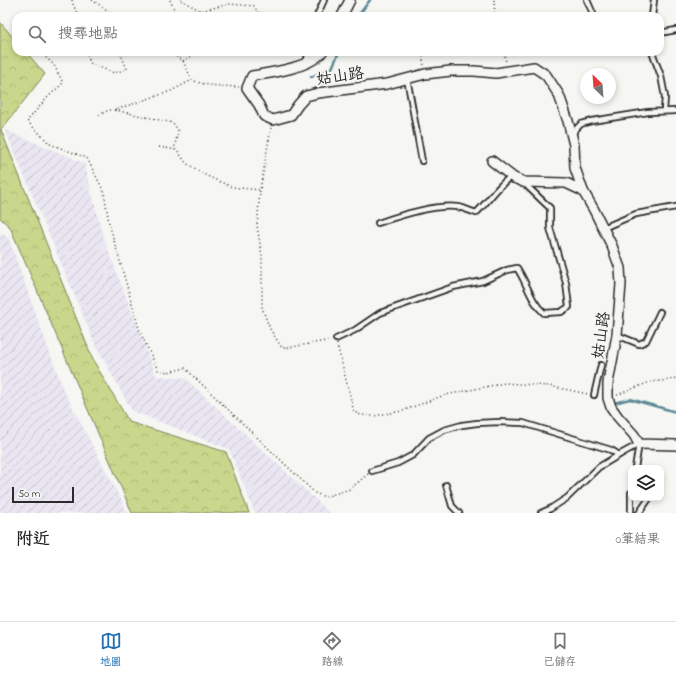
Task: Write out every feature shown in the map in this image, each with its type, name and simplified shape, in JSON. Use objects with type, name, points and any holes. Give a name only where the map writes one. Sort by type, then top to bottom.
[{"type":"street","points":[[344,12],[350,0]]},
{"type":"street","name":"姑山路","points":[[247,88],[252,76],[278,72],[306,63],[318,56]]},
{"type":"street","name":"姑山路","points":[[273,120],[292,115],[306,96],[334,90],[387,84],[425,74],[458,71],[496,73],[534,68],[546,75],[559,95],[568,121],[571,138],[574,145],[575,168],[583,191],[603,228],[620,268],[621,284],[617,335],[608,383],[608,398]]},
{"type":"street","points":[[247,88],[259,105],[264,116],[273,120]]},
{"type":"street","points":[[492,161],[514,178],[524,182],[566,183],[583,191]]},
{"type":"street","points":[[608,398],[618,417],[639,444],[676,445]]},
{"type":"lane","points":[[320,12],[324,0]]},
{"type":"lane","points":[[587,0],[592,12]]},
{"type":"lane","points":[[652,12],[654,0]]},
{"type":"lane","points":[[664,32],[676,30]]},
{"type":"lane","points":[[306,63],[308,56]]},
{"type":"lane","points":[[654,56],[661,76],[665,97],[664,111]]},
{"type":"lane","points":[[407,78],[422,161]]},
{"type":"lane","points":[[571,138],[574,131],[582,124],[592,121],[664,111],[676,111]]},
{"type":"lane","points":[[336,339],[355,330],[380,313],[453,287],[484,281],[507,270],[517,268],[523,277],[537,308],[544,314],[561,312],[569,307],[566,284],[550,228],[550,208],[526,185],[509,178],[476,213],[458,207],[442,208],[399,216],[378,223]]},
{"type":"lane","points":[[603,228],[636,214],[676,207]]},
{"type":"lane","points":[[617,335],[639,344],[646,342],[660,312]]},
{"type":"lane","points":[[594,395],[601,365]]},
{"type":"lane","points":[[372,471],[398,463],[413,455],[429,438],[444,430],[477,423],[523,423],[611,450],[618,454]]},
{"type":"lane","points":[[541,513],[567,498],[599,467],[618,454],[639,444]]},
{"type":"lane","points":[[636,465],[639,444]]},
{"type":"lane","points":[[446,485],[452,506],[459,513]]},
{"type":"lane","points":[[631,501],[631,513]]},
{"type":"lane","points":[[639,513],[647,501]]},
{"type":"path","points":[[72,0],[72,4],[76,12]]},
{"type":"path","points":[[92,0],[109,12]]},
{"type":"path","points":[[170,0],[175,12]]},
{"type":"path","points":[[181,0],[201,11],[229,4],[254,6],[258,12]]},
{"type":"path","points":[[494,0],[495,12]]},
{"type":"path","points":[[44,56],[54,65],[63,83],[47,98],[27,121],[50,144],[87,158],[104,192],[109,223],[140,332],[158,370],[168,372],[185,368],[315,493],[325,497],[350,489],[372,471]]},
{"type":"path","points":[[87,56],[92,64],[114,73],[128,69],[122,56]]},
{"type":"path","points":[[176,56],[183,61],[192,80],[208,85],[247,88]]},
{"type":"path","points":[[183,61],[191,56]]},
{"type":"path","points":[[423,56],[425,74]]},
{"type":"path","points":[[505,56],[508,71]]},
{"type":"path","points":[[115,110],[172,92],[192,80]]},
{"type":"path","points":[[99,114],[109,110],[115,110],[173,123],[178,130],[174,150]]},
{"type":"path","points":[[273,120],[260,190],[257,226],[262,256],[262,308],[270,329],[282,348],[292,348],[336,339],[354,412],[361,415],[373,416],[402,411],[445,395],[505,383],[549,386],[594,395]]},
{"type":"path","points":[[159,147],[177,150],[186,163],[208,176],[232,187],[260,190]]},
{"type":"path","points":[[608,398],[650,382],[676,378]]},
{"type":"shaded area","points":[[5,130],[84,163],[103,236],[156,376],[185,378],[330,513],[255,513],[229,449],[132,411],[95,344]]},
{"type":"shaded area","points":[[0,233],[8,237],[63,389],[128,513],[0,513]]},
{"type":"green space","points":[[0,22],[12,36],[12,56],[29,56],[45,74],[1,130],[93,360],[129,422],[226,452],[249,513],[132,513],[10,227],[0,218]]},
{"type":"waterway","points":[[361,12],[370,0]]},
{"type":"waterway","points":[[311,77],[332,68],[337,56]]},
{"type":"waterway","points":[[614,403],[630,399],[676,412]]}]
